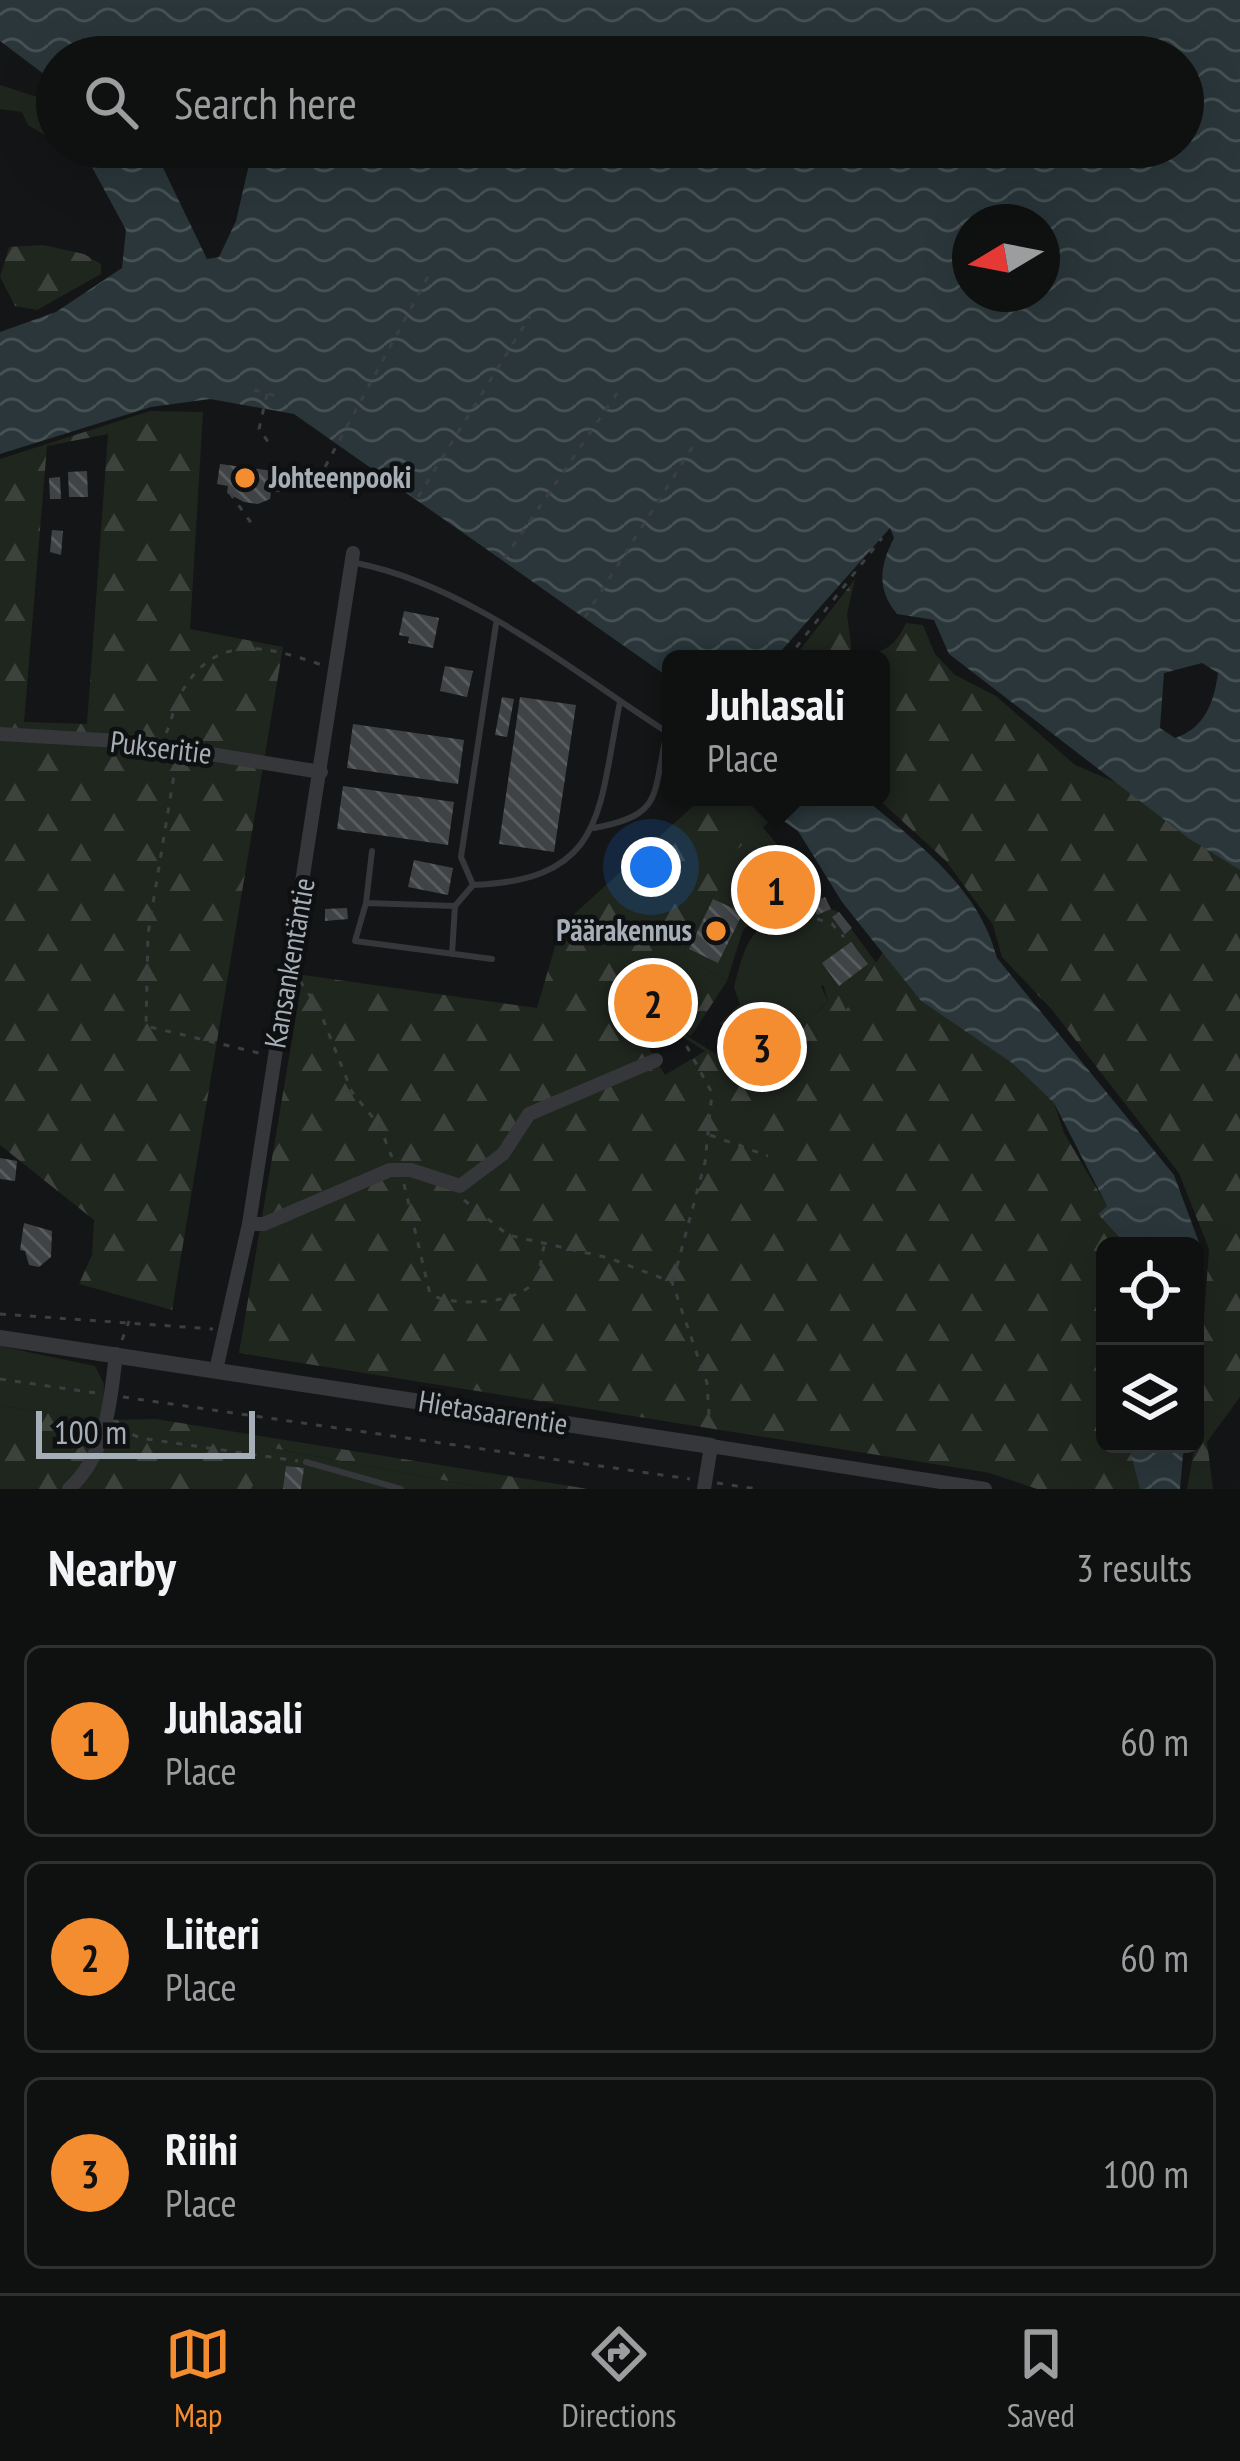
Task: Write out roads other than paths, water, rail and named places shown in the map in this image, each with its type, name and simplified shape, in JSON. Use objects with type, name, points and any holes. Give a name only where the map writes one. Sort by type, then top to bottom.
[{"type":"street","name":"Kansankentäntie","points":[[216,1370],[249,1223],[353,558]]},
{"type":"street","name":"Pukseritie","points":[[0,734],[151,745],[321,772]]},
{"type":"street","points":[[249,1223],[264,1225],[374,1174],[406,1169],[445,1184],[475,1180],[503,1154],[529,1114],[656,1060]]},
{"type":"street","name":"Hietasaarentie","points":[[0,1338],[985,1489]]},
{"type":"street","points":[[69,1489],[89,1470],[106,1422],[116,1354]]},
{"type":"street","points":[[705,1485],[710,1446]]},
{"type":"lane","points":[[353,558],[403,574],[496,624],[662,728]]},
{"type":"lane","points":[[473,886],[460,857],[496,624]]},
{"type":"lane","points":[[452,954],[455,905],[473,886],[511,884],[543,874],[584,845],[594,828],[620,702]]},
{"type":"lane","points":[[594,828],[634,821],[649,807],[662,752]]},
{"type":"lane","points":[[372,850],[356,941],[492,959]]},
{"type":"lane","points":[[366,903],[455,905]]},
{"type":"lane","points":[[306,1462],[401,1489]]},
{"type":"water","points":[[0,0],[1240,0],[1240,870],[1188,838],[949,654],[934,620],[897,614],[883,586],[883,567],[894,538],[890,528],[782,650],[662,650],[662,673],[294,414],[210,399],[151,407],[0,454],[0,332],[56,312],[122,268],[126,230],[93,168],[163,168],[207,259],[219,257],[236,221],[248,168],[1204,168],[1204,36],[36,36],[36,68],[0,41]],"holes":[[[1202,663],[1218,673],[1211,704],[1185,734],[1175,738],[1160,728],[1164,673]]]},
{"type":"water","points":[[776,806],[874,806],[944,868],[976,909],[997,958],[1174,1175],[1197,1237],[1119,1237],[1098,1214],[1107,1206],[1054,1103],[1012,1063],[921,1001],[842,902],[798,831],[776,816]]},
{"type":"water","points":[[1130,1453],[1183,1453],[1180,1489],[1140,1489]]},
{"type":"place","name":"Johteenpooki","points":[[245,478]]},
{"type":"place","name":"Juhlasali","points":[[776,890]]},
{"type":"place","name":"Päärakennus","points":[[716,931]]},
{"type":"place","name":"Liiteri","points":[[653,1003]]},
{"type":"place","name":"Riihi","points":[[762,1047]]}]
